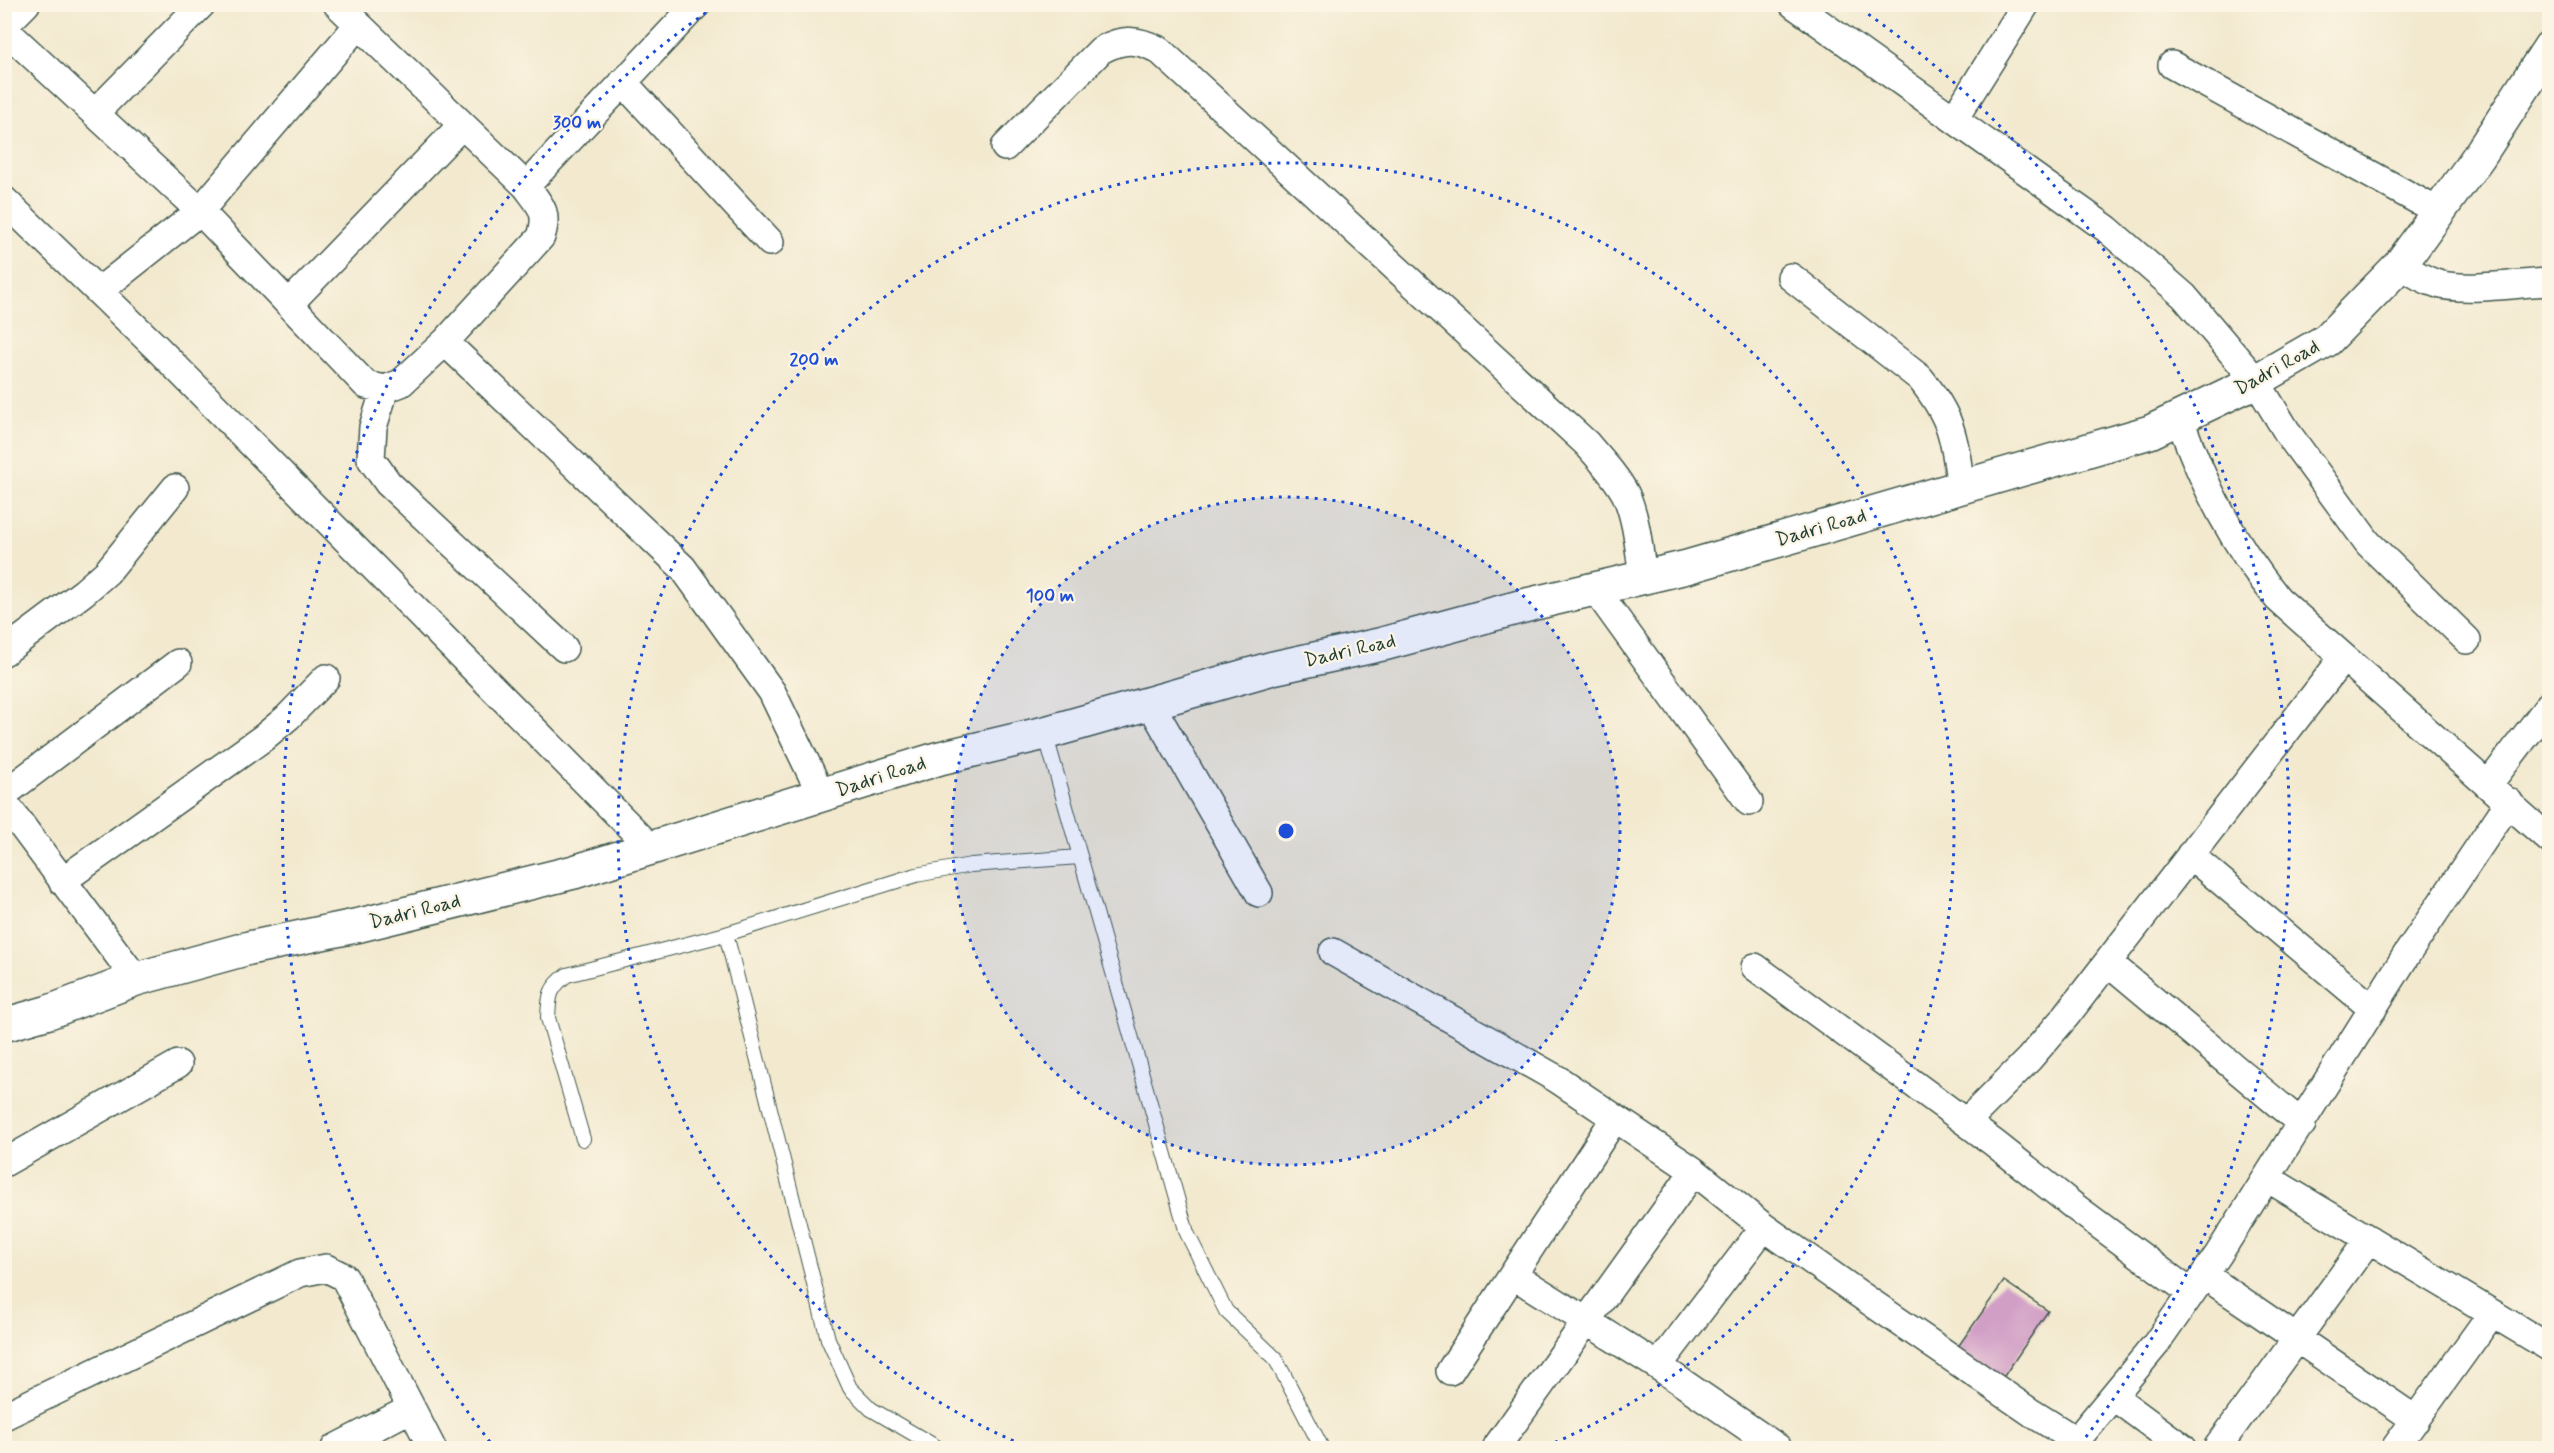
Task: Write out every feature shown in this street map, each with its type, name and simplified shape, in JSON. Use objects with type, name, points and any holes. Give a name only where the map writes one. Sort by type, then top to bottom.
[{"type":"main road","name":"Dadri Road","points":[[4,1025],[49,1012],[136,979],[249,948],[360,926],[574,872],[940,758],[1045,733],[1273,668],[1383,644],[1687,567],[2151,432],[2180,420],[2256,381],[2327,340],[2400,265],[2479,156],[2550,47]]},
{"type":"street","points":[[26,4],[4,27],[200,211],[366,385],[385,389],[401,383],[445,342],[541,237],[545,225],[545,212],[526,186],[337,4]]},
{"type":"street","points":[[95,113],[202,4]]},
{"type":"street","points":[[526,186],[697,4]]},
{"type":"street","points":[[1793,4],[2107,229],[2184,296],[2256,381],[2289,435],[2368,543],[2466,640]]},
{"type":"street","points":[[1954,119],[2026,4]]},
{"type":"street","points":[[99,291],[200,211],[358,25]]},
{"type":"street","points":[[1005,147],[1101,50],[1116,42],[1141,41],[1159,50],[1586,443],[1607,467],[1625,494],[1632,513],[1643,577]]},
{"type":"street","points":[[2172,65],[2439,212]]},
{"type":"street","points":[[623,82],[770,242]]},
{"type":"street","points":[[289,304],[462,125]]},
{"type":"street","points":[[4,200],[99,291],[382,573],[651,848]]},
{"type":"street","points":[[2400,265],[2422,279],[2441,285],[2479,286],[2550,282]]},
{"type":"street","points":[[1791,277],[1920,378],[1942,408],[1951,425],[1961,488]]},
{"type":"street","points":[[445,342],[683,568],[772,692],[822,796]]},
{"type":"street","points":[[385,389],[373,427],[371,459],[388,483],[564,648]]},
{"type":"street","points":[[2180,420],[2199,471],[2222,518],[2250,564],[2278,599],[2550,840]]},
{"type":"street","points":[[4,652],[107,572],[175,488]]},
{"type":"street","points":[[1595,589],[1749,802]]},
{"type":"street","points":[[1966,1122],[2029,1059],[2109,963],[2343,658]]},
{"type":"street","points":[[4,794],[178,663]]},
{"type":"street","points":[[62,881],[263,738],[288,717],[326,678]]},
{"type":"street","points":[[1150,703],[1259,893]]},
{"type":"street","points":[[2488,785],[2550,704]]},
{"type":"street","points":[[4,802],[136,979]]},
{"type":"street","points":[[1333,952],[1557,1079],[1694,1171],[1764,1227],[2032,1413],[2074,1445],[2156,1344],[2198,1284],[2302,1124],[2407,954],[2509,802]]},
{"type":"street","points":[[2190,855],[2373,1009]]},
{"type":"street","points":[[2109,963],[2302,1124]]},
{"type":"street","points":[[1755,967],[1966,1122],[2075,1207],[2198,1284],[2297,1338],[2416,1420]]},
{"type":"street","points":[[4,1163],[178,1064]]},
{"type":"street","points":[[1450,1371],[1615,1118]]},
{"type":"street","points":[[1497,1446],[1694,1171]]},
{"type":"street","points":[[2267,1178],[2549,1347]]},
{"type":"street","points":[[1658,1366],[1764,1227]]},
{"type":"street","points":[[2217,1449],[2369,1239]]},
{"type":"street","points":[[4,1416],[300,1273],[326,1268],[344,1277],[432,1449]]},
{"type":"street","points":[[1513,1275],[1658,1366],[1778,1449]]},
{"type":"street","points":[[2395,1449],[2492,1313]]},
{"type":"street","points":[[2114,1397],[2184,1449]]},
{"type":"street","points":[[334,1449],[410,1409]]},
{"type":"lane","points":[[1045,733],[1187,1233],[1226,1311],[1275,1358],[1322,1449]]},
{"type":"lane","points":[[583,1139],[548,1018],[549,1000],[554,985],[567,975],[726,934],[916,875],[971,865],[1079,857]]},
{"type":"lane","points":[[726,934],[828,1339],[850,1388],[871,1409],[938,1449]]},
{"type":"building","points":[[2004,1281],[2048,1311],[2000,1382],[1955,1351]]}]
